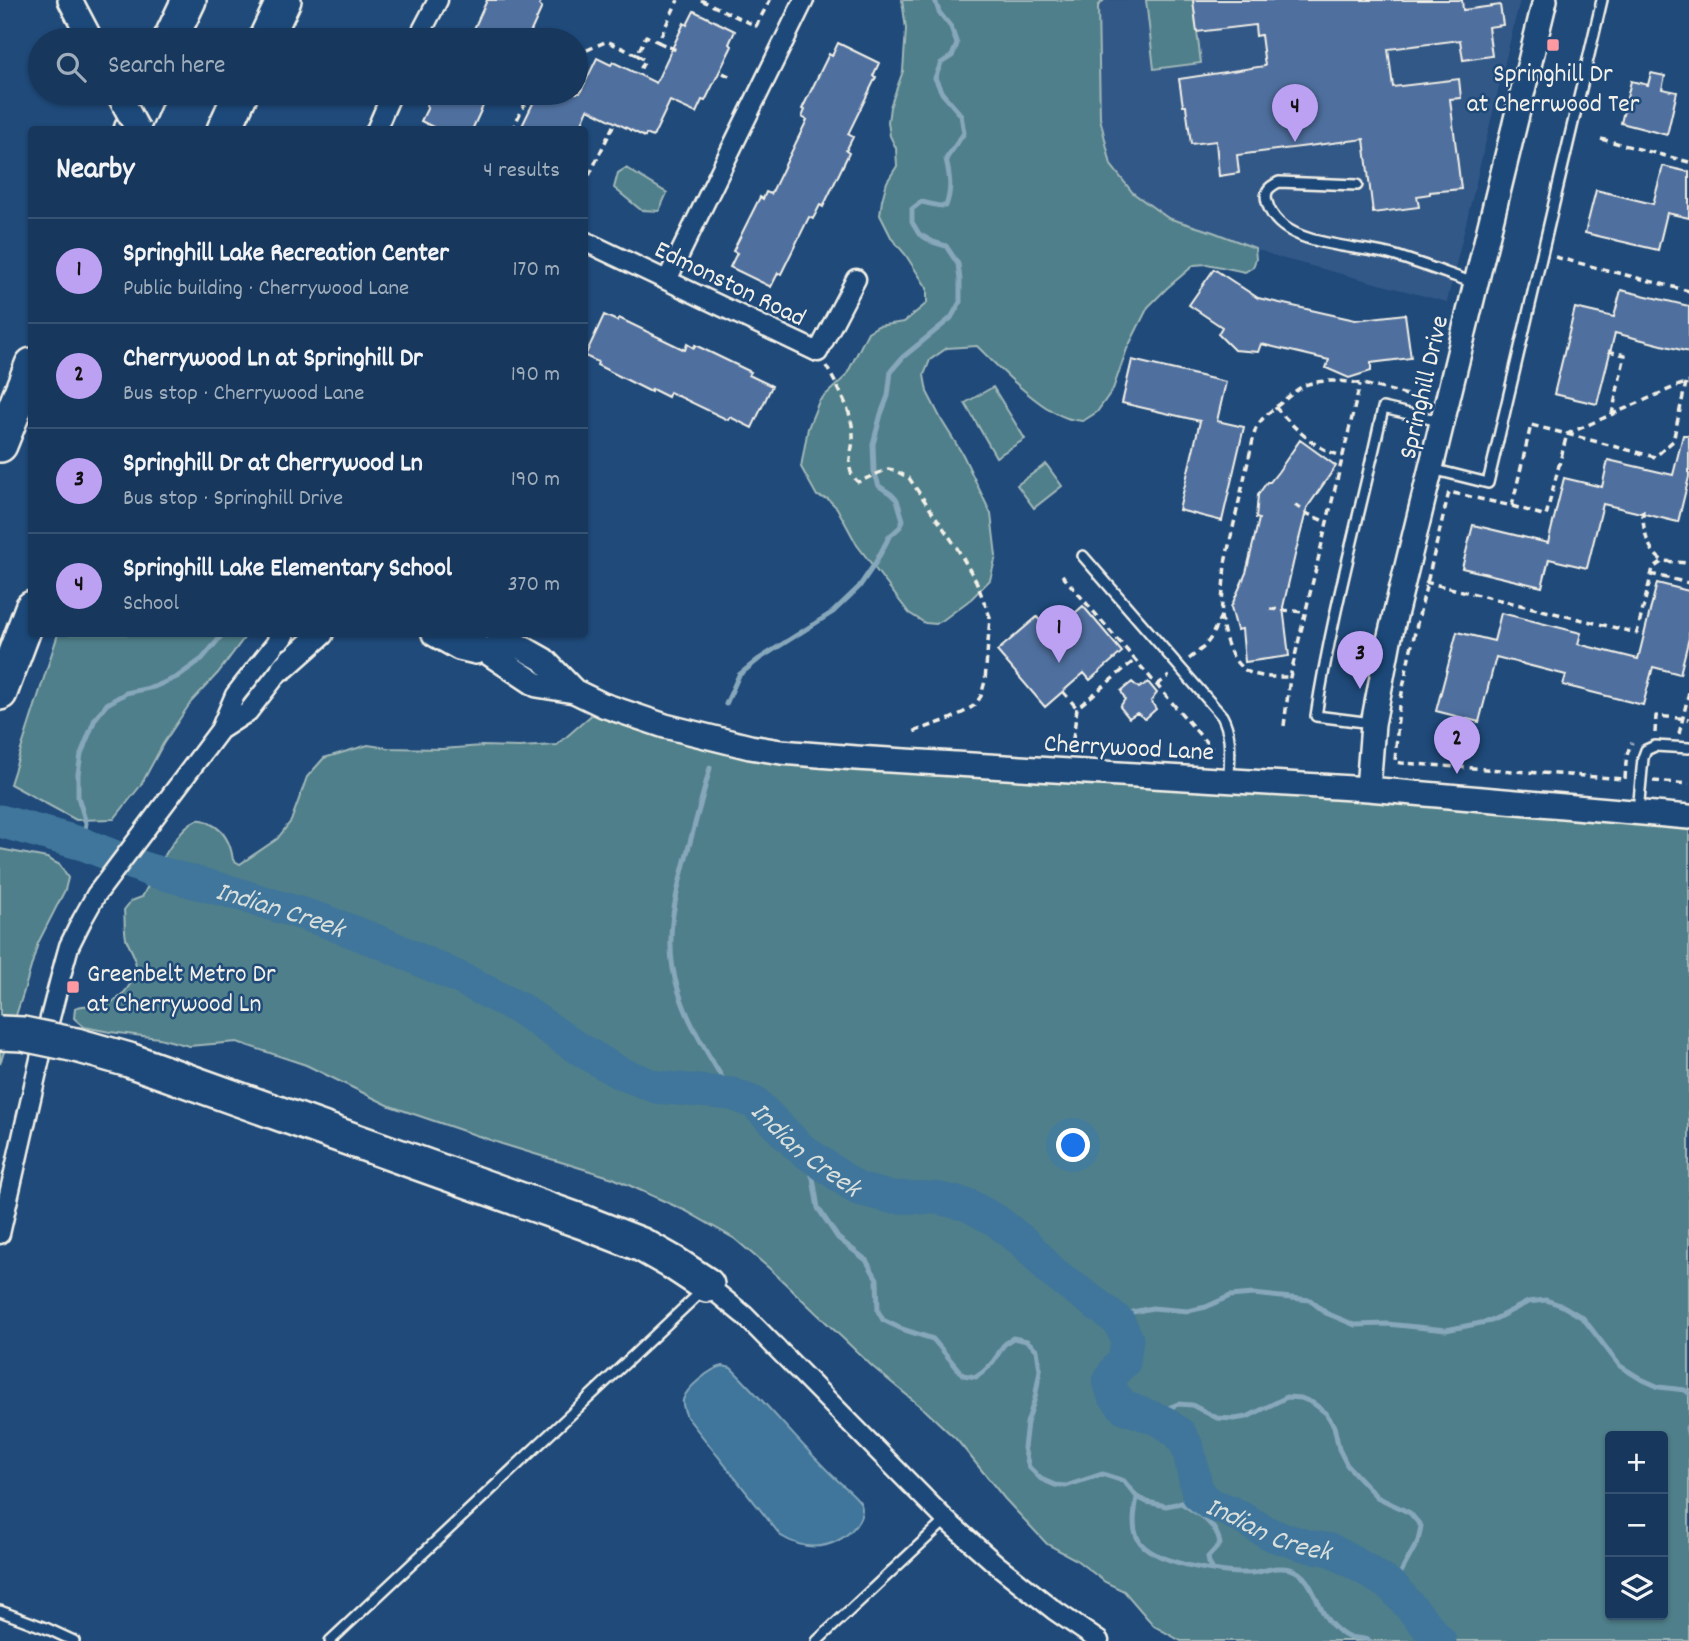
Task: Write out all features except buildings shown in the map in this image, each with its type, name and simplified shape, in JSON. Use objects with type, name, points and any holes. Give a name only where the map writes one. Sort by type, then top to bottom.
[{"type":"highway","points":[[176,28],[189,0]]},
{"type":"highway","points":[[271,28],[284,0]]},
{"type":"highway","points":[[133,126],[142,105]]},
{"type":"highway","points":[[226,126],[235,105]]},
{"type":"highway","points":[[0,444],[28,375]]},
{"type":"highway","points":[[0,693],[28,619]]},
{"type":"highway","points":[[0,1033],[23,1034],[76,1045],[129,1060],[583,1222],[642,1245],[707,1285]]},
{"type":"street","points":[[70,0],[85,28]]},
{"type":"street","points":[[423,28],[438,0]]},
{"type":"street","points":[[667,280],[804,0]]},
{"type":"street","name":"Springhill Drive","points":[[1368,789],[1373,724],[1389,640],[1415,580],[1431,468],[1545,0]]},
{"type":"street","points":[[124,105],[136,126]]},
{"type":"street","points":[[378,126],[387,105]]},
{"type":"street","name":"Edmonston Road","points":[[588,242],[818,352],[856,279]]},
{"type":"street","points":[[0,1234],[45,1037],[69,946],[96,895],[220,730],[235,695],[280,637]]},
{"type":"street","points":[[220,730],[248,712],[307,637]]},
{"type":"street","points":[[284,667],[318,637]]},
{"type":"street","points":[[440,637],[459,648],[496,645]]},
{"type":"street","name":"Cherrywood Lane","points":[[470,637],[496,645],[537,685],[574,691],[603,705],[665,726],[781,752],[1368,789],[1689,817]]},
{"type":"street","points":[[707,1285],[745,1316],[946,1520],[1054,1610],[1099,1641]]},
{"type":"lane","points":[[1431,468],[1488,484],[1602,0]]},
{"type":"lane","points":[[1357,185],[1279,182],[1270,186],[1265,197],[1275,219],[1289,231],[1319,241],[1394,255],[1475,284]]},
{"type":"lane","points":[[1373,724],[1316,716],[1340,591],[1383,408],[1442,422]]},
{"type":"lane","points":[[1083,556],[1222,716],[1230,738],[1229,780]]},
{"type":"lane","points":[[1638,812],[1646,750],[1655,746],[1689,748]]},
{"type":"lane","points":[[330,1641],[707,1285]]},
{"type":"lane","points":[[817,1641],[946,1520]]},
{"type":"lane","points":[[0,1611],[74,1641]]},
{"type":"path","points":[[658,42],[678,0]]},
{"type":"path","points":[[701,0],[756,26],[770,0]]},
{"type":"path","points":[[637,55],[646,36],[676,50]]},
{"type":"path","points":[[588,49],[610,42],[637,55],[645,60],[638,74]]},
{"type":"path","points":[[723,73],[731,77]]},
{"type":"path","points":[[514,126],[524,105]]},
{"type":"path","points":[[588,178],[615,122]]},
{"type":"path","points":[[1601,139],[1689,162]]},
{"type":"path","points":[[1542,254],[1689,290]]},
{"type":"path","points":[[1608,351],[1625,355],[1612,414]]},
{"type":"path","points":[[818,352],[842,395],[847,410],[853,437],[849,466],[855,480],[858,482],[882,471],[894,470],[909,478],[957,548],[976,582],[990,617],[985,681],[975,705],[950,719],[910,733]]},
{"type":"path","points":[[1290,677],[1253,674],[1243,669],[1230,650],[1221,616],[1225,563],[1255,431],[1260,421],[1295,391],[1318,382],[1360,384],[1423,399]]},
{"type":"path","points":[[1567,434],[1687,382]]},
{"type":"path","points":[[1512,506],[1531,425],[1655,457],[1673,441],[1687,382]]},
{"type":"path","points":[[1284,726],[1290,677],[1360,384]]},
{"type":"path","points":[[1275,407],[1310,440],[1330,453],[1343,456]]},
{"type":"path","points":[[1567,434],[1546,516],[1449,492],[1415,580],[1395,761],[1689,784]]},
{"type":"path","points":[[1295,505],[1326,522]]},
{"type":"path","points":[[1643,510],[1642,521],[1646,537],[1656,557],[1663,561],[1689,563]]},
{"type":"path","points":[[1415,580],[1637,633],[1650,574],[1653,568],[1663,561]]},
{"type":"path","points":[[1650,574],[1689,583]]},
{"type":"path","points":[[1062,575],[1212,749]]},
{"type":"path","points":[[1270,609],[1305,612]]},
{"type":"path","points":[[1157,685],[1204,647],[1221,616]]},
{"type":"path","points":[[1073,738],[1077,708],[1135,660]]},
{"type":"path","points":[[1063,692],[1077,708]]},
{"type":"path","points":[[1676,747],[1689,692]]},
{"type":"path","points":[[1646,735],[1655,733],[1656,716],[1689,719]]},
{"type":"path","points":[[1625,779],[1628,749],[1639,738]]},
{"type":"shaded area","points":[[1104,0],[1520,0],[1447,302],[1277,257],[1168,218],[1133,193],[1111,165],[1100,118],[1098,6]]},
{"type":"shaded area","points":[[723,1366],[731,1368],[859,1501],[862,1510],[859,1521],[842,1538],[815,1547],[801,1545],[781,1536],[687,1417],[683,1404],[685,1395],[700,1379]]},
{"type":"green space","points":[[902,0],[1104,0],[1098,6],[1100,118],[1111,165],[1133,193],[1168,218],[1255,248],[1256,259],[1253,267],[1245,272],[1207,264],[1194,265],[1167,288],[1148,307],[1127,349],[1113,389],[1097,412],[1083,421],[1067,418],[1044,406],[977,346],[947,348],[930,360],[924,375],[927,392],[963,455],[991,514],[996,556],[990,580],[971,599],[936,624],[925,623],[909,613],[857,545],[837,508],[828,499],[817,496],[801,467],[808,428],[819,401],[846,376],[868,332],[878,326],[904,322],[927,303],[927,288],[892,239],[880,215],[887,182],[897,166],[896,148],[890,136],[888,122],[890,107],[903,71],[906,29]]},
{"type":"green space","points":[[1146,0],[1193,0],[1201,63],[1154,69]]},
{"type":"green space","points":[[626,168],[667,193],[659,211],[641,210],[614,188],[618,173]]},
{"type":"green space","points":[[993,387],[1025,439],[996,457],[965,403]]},
{"type":"green space","points":[[1046,464],[1062,486],[1034,508],[1017,485]]},
{"type":"green space","points":[[57,637],[245,637],[218,673],[191,702],[163,744],[141,785],[114,819],[76,820],[10,784]]},
{"type":"green space","points":[[603,705],[716,740],[1689,817],[1689,1641],[1181,1641],[1154,1626],[1124,1591],[1105,1582],[1075,1559],[1047,1544],[1005,1499],[957,1440],[926,1411],[873,1367],[735,1239],[686,1211],[613,1178],[390,1106],[306,1065],[237,1042],[189,1046],[159,1038],[84,1027],[74,1018],[75,1008],[108,1004],[120,997],[129,986],[135,959],[126,938],[124,910],[131,901],[142,897],[173,843],[180,833],[195,821],[205,821],[220,830],[229,843],[233,860],[240,864],[277,839],[291,821],[307,777],[324,758],[368,745],[442,749],[557,745]]},
{"type":"green space","points":[[0,849],[47,858],[60,865],[68,878],[65,890],[38,943],[0,1064]]},
{"type":"waterway","points":[[726,704],[739,675],[759,659],[833,612],[859,587],[889,537],[900,527],[903,520],[897,500],[879,486],[874,471],[873,444],[888,396],[891,371],[903,357],[951,318],[960,302],[958,264],[946,246],[919,234],[912,222],[912,209],[921,202],[946,206],[950,183],[946,159],[964,133],[961,115],[942,93],[935,78],[941,63],[952,56],[957,44],[951,27],[939,12],[935,0]]},
{"type":"waterway","points":[[83,844],[86,823],[78,797],[78,774],[81,754],[95,719],[107,704],[126,693],[154,687],[177,677],[202,659],[220,637]]},
{"type":"waterway","points":[[710,768],[676,899],[671,953],[673,971],[688,1017],[732,1094]]},
{"type":"waterway","name":"Indian Creek","points":[[0,821],[83,844],[149,870],[322,920],[385,944],[522,1010],[618,1072],[656,1087],[732,1094],[755,1103],[800,1148],[858,1189],[890,1197],[936,1198],[968,1205],[997,1221],[1026,1244],[1052,1272],[1119,1322],[1127,1339],[1124,1362],[1109,1381],[1113,1394],[1124,1407],[1162,1421],[1180,1434],[1188,1448],[1198,1494],[1210,1504],[1231,1512],[1272,1535],[1331,1550],[1363,1568],[1393,1587],[1440,1641]]},
{"type":"waterway","points":[[800,1148],[813,1178],[818,1208],[838,1238],[866,1260],[877,1279],[878,1311],[883,1320],[933,1339],[963,1375],[979,1375],[1013,1338],[1027,1341],[1037,1350],[1040,1370],[1024,1448],[1029,1467],[1041,1479],[1066,1486],[1102,1474],[1124,1481],[1137,1497],[1166,1506],[1181,1503],[1198,1494]]},
{"type":"waterway","points":[[1119,1322],[1133,1312],[1152,1308],[1188,1311],[1206,1307],[1230,1296],[1253,1294],[1310,1300],[1326,1313],[1355,1325],[1387,1324],[1446,1330],[1491,1321],[1528,1302],[1546,1300],[1583,1318],[1620,1366],[1659,1387],[1685,1390],[1689,1393]]},
{"type":"waterway","points":[[1147,1417],[1178,1404],[1192,1405],[1217,1418],[1234,1419],[1247,1417],[1287,1397],[1301,1398],[1313,1403],[1326,1413],[1334,1426],[1339,1449],[1347,1465],[1377,1497],[1410,1513],[1421,1526],[1418,1541],[1393,1587]]},
{"type":"waterway","points":[[1689,1424],[1689,1437]]},
{"type":"waterway","points":[[1137,1497],[1134,1518],[1138,1539],[1157,1555],[1171,1561],[1222,1571],[1248,1573],[1279,1568],[1298,1572],[1310,1585],[1326,1618],[1341,1633],[1369,1641]]},
{"type":"waterway","points":[[1181,1503],[1205,1519],[1215,1530],[1220,1544],[1208,1557],[1213,1570]]},
{"type":"place","name":"Springhill Dr at Cherrwood Ter","points":[[1553,45]]},
{"type":"place","name":"Springhill Lake Elementary School","points":[[1295,142]]},
{"type":"place","name":"Springhill Lake Recreation Center","points":[[1059,663]]},
{"type":"place","name":"Springhill Dr at Cherrywood Ln","points":[[1360,689]]},
{"type":"place","name":"Cherrywood Ln at Springhill Dr","points":[[1457,774]]},
{"type":"place","name":"Greenbelt Metro Dr at Cherrywood Ln","points":[[73,987]]}]
